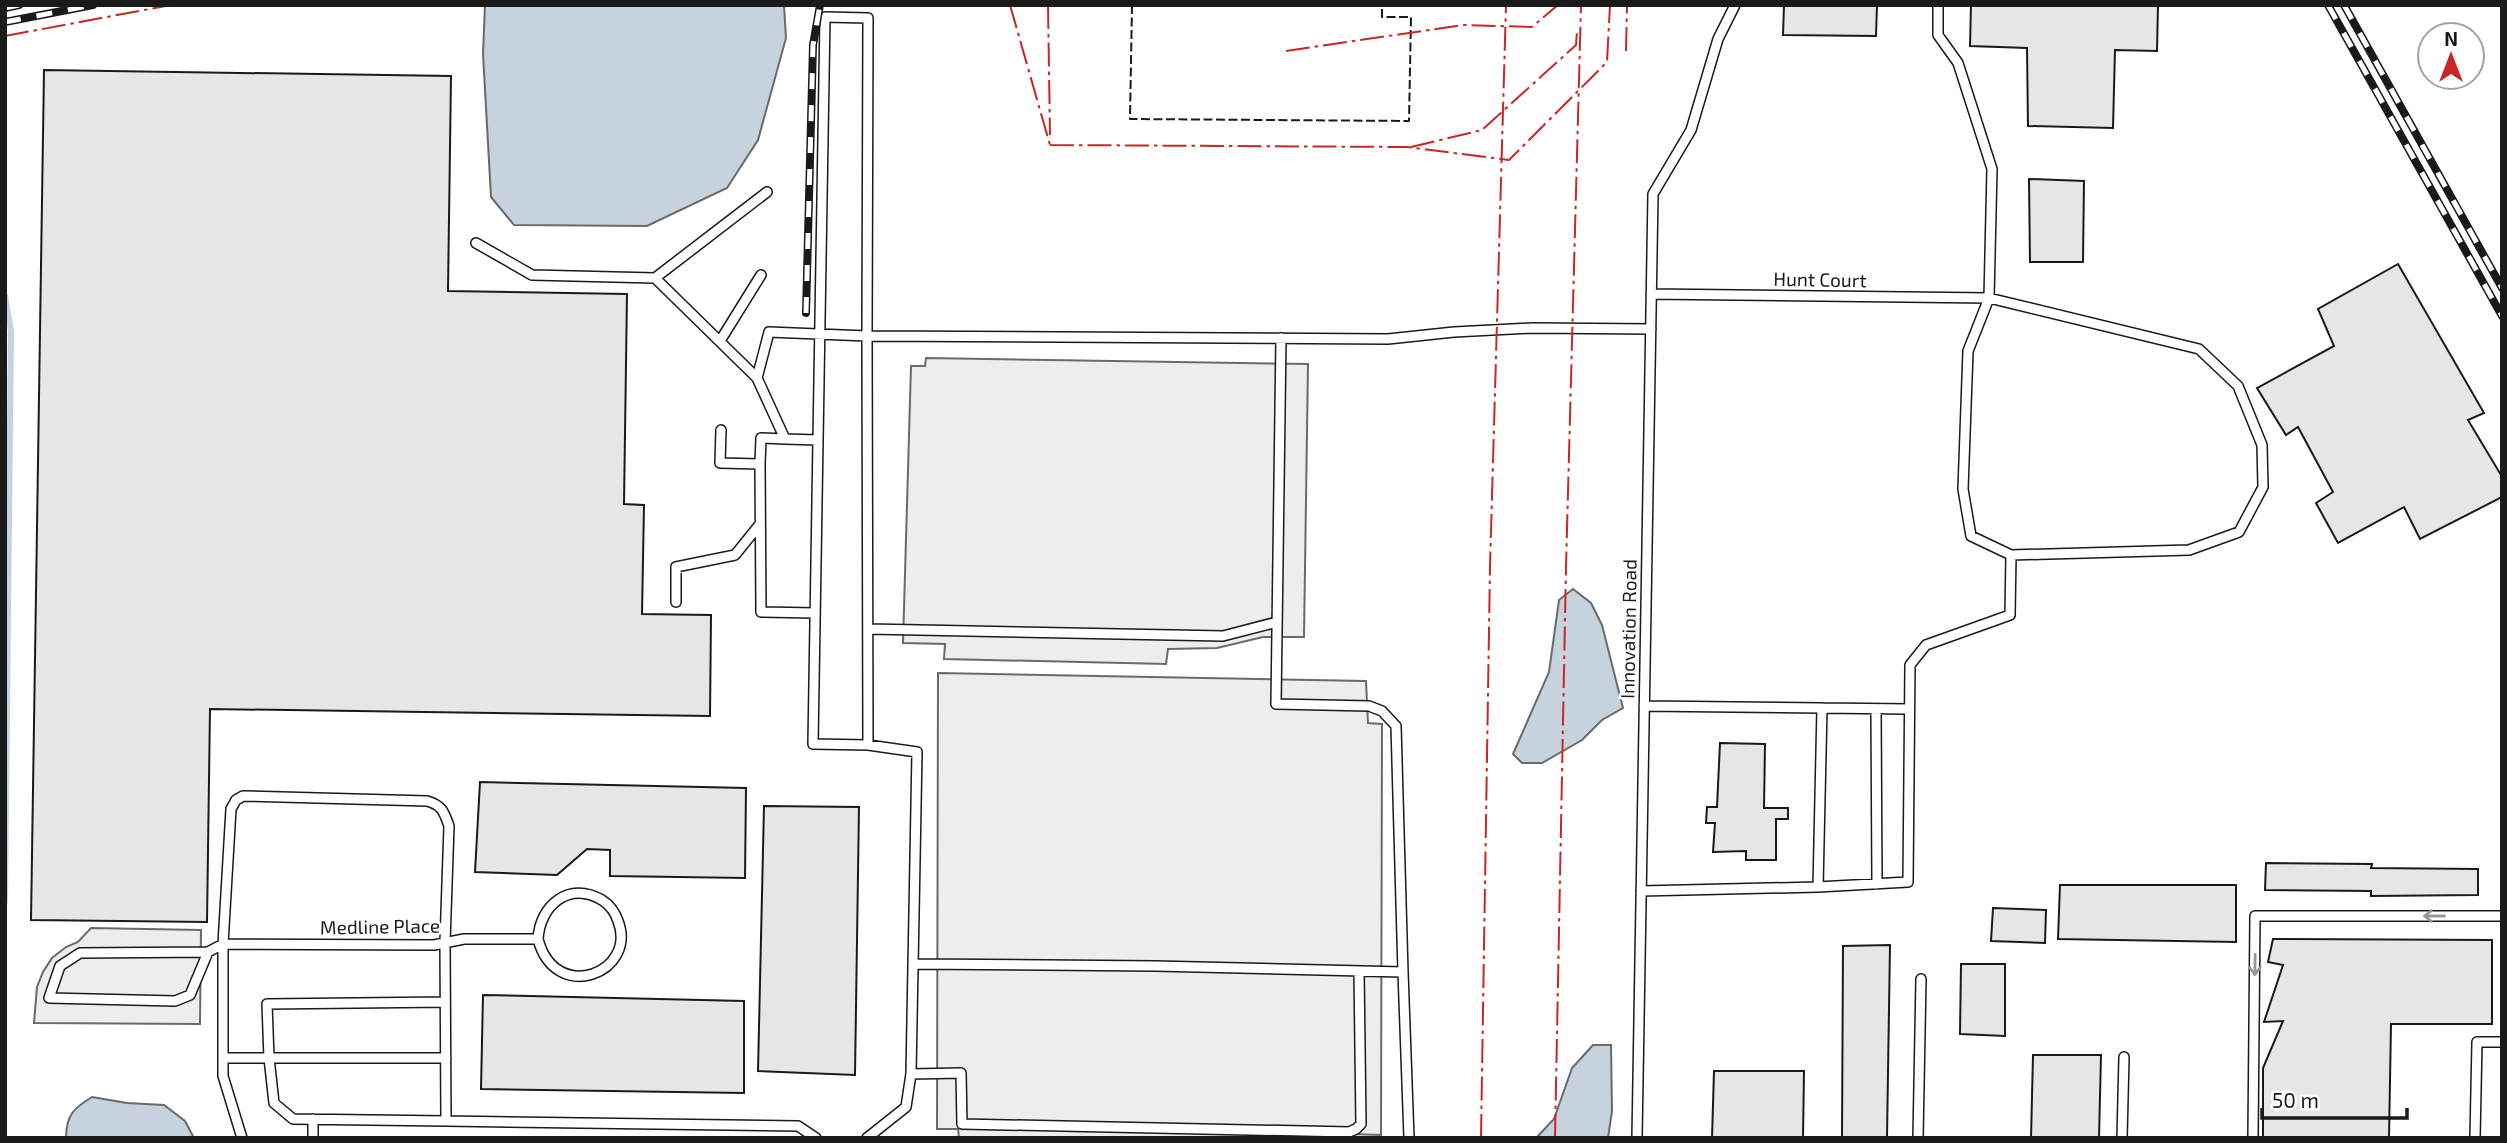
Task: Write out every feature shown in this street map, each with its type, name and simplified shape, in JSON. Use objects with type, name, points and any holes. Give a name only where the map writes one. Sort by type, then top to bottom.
[{"type":"lane","name":"Innovation Road","points":[[1637,1138],[1653,194],[1691,130],[1718,39],[1735,5]]},
{"type":"lane","points":[[1641,891],[1908,882],[1910,665],[1926,645],[2010,615],[2011,555],[1971,536],[1962,489],[1968,351],[1989,298],[1992,169],[1958,63],[1938,35],[1938,5]]},
{"type":"lane","points":[[867,1138],[906,1107],[911,1074],[917,752],[868,745],[813,744],[825,17],[868,18],[868,745]]},
{"type":"lane","points":[[476,243],[532,275],[655,278],[767,191]]},
{"type":"lane","points":[[720,341],[761,275]]},
{"type":"lane","points":[[655,278],[757,377],[785,439]]},
{"type":"lane","name":"Hunt Court","points":[[1651,294],[1989,298],[2199,349],[2238,386],[2262,445],[2263,487],[2239,532],[2189,550],[2011,555]]},
{"type":"lane","points":[[757,377],[769,332],[867,336],[1388,339],[1532,328],[1651,329]]},
{"type":"lane","points":[[1281,338],[1276,704],[1369,706],[1382,711],[1396,726],[1409,1138]]},
{"type":"lane","points":[[721,430],[720,463],[760,464]]},
{"type":"lane","points":[[815,612],[761,612],[760,464],[761,438],[818,440]]},
{"type":"lane","points":[[676,602],[676,568],[735,555],[761,523]]},
{"type":"lane","points":[[869,629],[1223,636],[1277,622]]},
{"type":"lane","points":[[1644,706],[1908,709]]},
{"type":"lane","points":[[1818,887],[1822,708]]},
{"type":"lane","points":[[1876,709],[1877,884]]},
{"type":"lane","points":[[242,1138],[223,1076],[223,944],[231,809],[236,800],[243,796],[427,801],[437,803],[444,810],[449,826],[445,942],[446,1121]]},
{"type":"lane","points":[[566,895],[593,896],[605,902],[615,912],[620,925],[618,951],[611,963],[587,976],[560,972],[549,964],[541,952],[538,939],[544,912],[566,895]]},
{"type":"lane","points":[[2253,1138],[2255,916],[2502,916]]},
{"type":"lane","name":"Medline Place","points":[[208,952],[190,995],[175,1001],[49,998],[60,966],[80,953],[208,952],[223,944],[434,945],[464,939],[538,939]]},
{"type":"lane","points":[[914,964],[1403,972]]},
{"type":"lane","points":[[911,1074],[961,1073],[962,1124],[1349,1132],[1361,1124],[1359,971]]},
{"type":"lane","points":[[1918,1138],[1921,979]]},
{"type":"lane","points":[[445,1002],[267,1004],[274,1103],[293,1119],[798,1126],[816,1138]]},
{"type":"lane","points":[[2475,1138],[2477,1042],[2502,1042]]},
{"type":"lane","points":[[2122,1138],[2124,1057]]},
{"type":"lane","points":[[223,1058],[446,1058]]},
{"type":"lane","points":[[313,1119],[313,1138]]},
{"type":"shaded area","points":[[485,5],[784,5],[786,38],[758,140],[727,188],[647,226],[514,225],[491,197],[483,54]]},
{"type":"shaded area","points":[[926,358],[1308,364],[1304,637],[1263,637],[1217,648],[1168,649],[1166,664],[944,659],[945,644],[903,643],[911,366],[925,366]]},
{"type":"shaded area","points":[[1573,589],[1591,603],[1602,625],[1623,708],[1602,720],[1582,740],[1542,763],[1522,763],[1513,754],[1549,672],[1559,600]]},
{"type":"shaded area","points":[[938,673],[1366,681],[1368,723],[1382,724],[1381,1135],[1350,1134],[1349,1138],[959,1138],[958,1129],[937,1129]]},
{"type":"shaded area","points":[[91,928],[201,930],[200,1024],[34,1023],[37,987],[43,972],[52,958],[78,942]]},
{"type":"shaded area","points":[[1593,1045],[1611,1045],[1612,1111],[1608,1138],[1536,1138],[1554,1119],[1572,1068]]},
{"type":"shaded area","points":[[92,1097],[164,1105],[185,1121],[194,1138],[66,1138],[72,1113]]},
{"type":"building","points":[[1784,5],[1877,5],[1876,36],[1783,35]]},
{"type":"building","points":[[1971,5],[2158,5],[2157,51],[2115,50],[2113,128],[2028,126],[2027,48],[1970,46]]},
{"type":"building","points":[[44,70],[451,76],[448,291],[627,294],[624,504],[644,505],[642,614],[711,615],[710,716],[210,709],[207,922],[31,920]]},
{"type":"building","points":[[2029,179],[2084,181],[2083,262],[2030,262]]},
{"type":"building","points":[[2398,264],[2484,413],[2468,420],[2501,475],[2502,497],[2420,539],[2404,507],[2338,543],[2316,503],[2333,492],[2298,427],[2286,435],[2257,388],[2334,346],[2318,309]]},
{"type":"building","points":[[1720,743],[1765,744],[1764,808],[1788,808],[1788,819],[1776,819],[1776,860],[1746,860],[1746,851],[1713,852],[1715,823],[1706,823],[1707,807],[1717,807]]},
{"type":"building","points":[[480,782],[746,788],[745,878],[610,876],[610,850],[587,849],[557,875],[475,872]]},
{"type":"building","points":[[764,806],[859,807],[855,1075],[758,1071]]},
{"type":"building","points":[[2266,863],[2478,869],[2478,895],[2371,896],[2371,891],[2265,890]]},
{"type":"building","points":[[2060,885],[2236,885],[2236,942],[2058,939]]},
{"type":"building","points":[[1993,908],[2046,910],[2045,943],[1991,941]]},
{"type":"building","points":[[2273,939],[2492,940],[2492,1024],[2391,1024],[2389,1138],[2263,1138],[2263,1068],[2283,1021],[2264,1022],[2283,965],[2268,962]]},
{"type":"building","points":[[1890,945],[1887,1138],[1842,1138],[1843,946]]},
{"type":"building","points":[[1961,964],[2005,964],[2005,1036],[1960,1034]]},
{"type":"building","points":[[483,995],[744,1001],[744,1093],[481,1089]]},
{"type":"building","points":[[2033,1055],[2101,1055],[2099,1138],[2031,1138]]},
{"type":"building","points":[[1714,1071],[1804,1071],[1803,1138],[1712,1138]]},
{"type":"waterway","points":[[5,296],[11,331],[5,902]]},
{"type":"railway","points":[[5,8],[19,5]]},
{"type":"railway","points":[[5,22],[93,5]]},
{"type":"railway","points":[[806,313],[813,45],[820,5]]},
{"type":"railway","points":[[2328,5],[2502,316]]},
{"type":"railway","points":[[2344,5],[2502,288]]},
{"type":"fence","points":[[1132,5],[1130,119],[1409,121],[1411,17],[1382,17],[1382,5]]},
{"type":"power","points":[[5,36],[171,5]]},
{"type":"power","points":[[1010,5],[1050,145]]},
{"type":"power","points":[[1048,5],[1050,135]]},
{"type":"power","points":[[1481,1138],[1490,567],[1506,5]]},
{"type":"power","points":[[1286,51],[1463,25],[1532,27],[1558,5]]},
{"type":"power","points":[[1555,1138],[1566,567],[1581,5]]},
{"type":"power","points":[[1050,145],[1407,147],[1509,160],[1607,62],[1610,5]]},
{"type":"power","points":[[1626,51],[1627,5]]},
{"type":"power","points":[[1411,147],[1482,130],[1576,45],[1577,31]]}]
